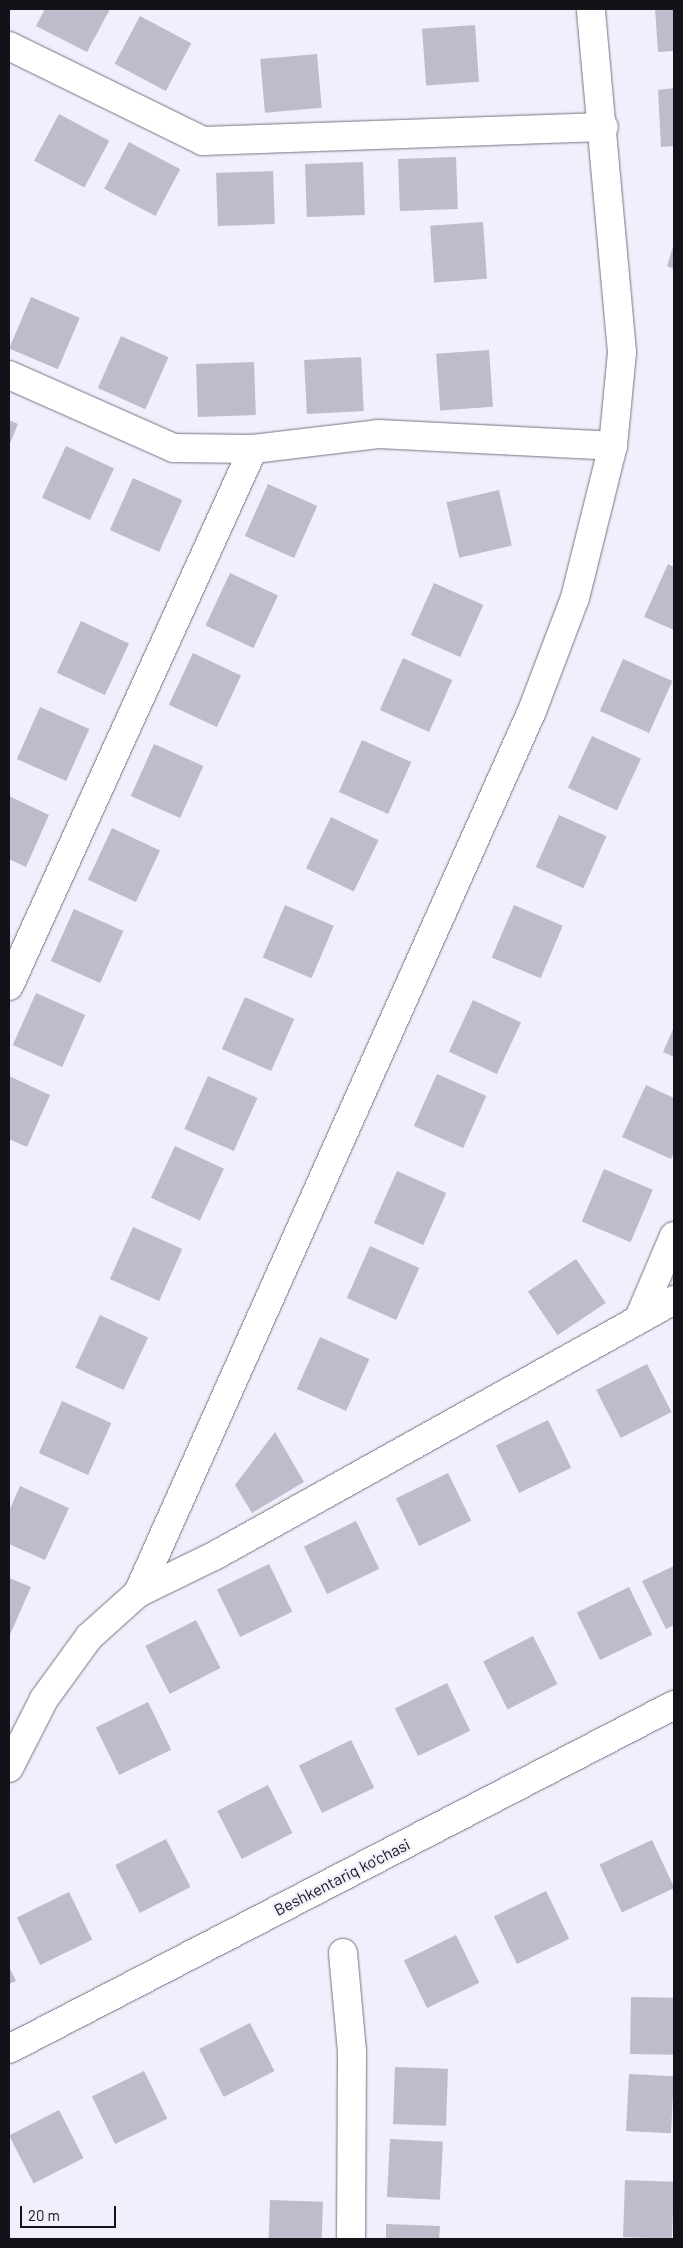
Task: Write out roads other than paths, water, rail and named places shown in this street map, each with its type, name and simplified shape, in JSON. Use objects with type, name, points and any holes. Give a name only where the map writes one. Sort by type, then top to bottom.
[{"type":"street","points":[[138,1593],[532,711],[575,598],[613,446],[622,352],[604,127],[591,9]]},
{"type":"street","points":[[9,46],[202,141],[604,127]]},
{"type":"street","points":[[9,375],[174,448],[253,449],[378,434],[613,446]]},
{"type":"street","points":[[9,986],[253,449]]},
{"type":"street","points":[[639,1318],[674,1236]]},
{"type":"street","points":[[9,1768],[44,1699],[89,1638],[138,1593],[216,1555],[674,1300]]},
{"type":"street","name":"Beshkentariq ko'chasi","points":[[9,2049],[674,1705]]},
{"type":"street","points":[[343,1953],[352,2051],[352,2239]]}]
